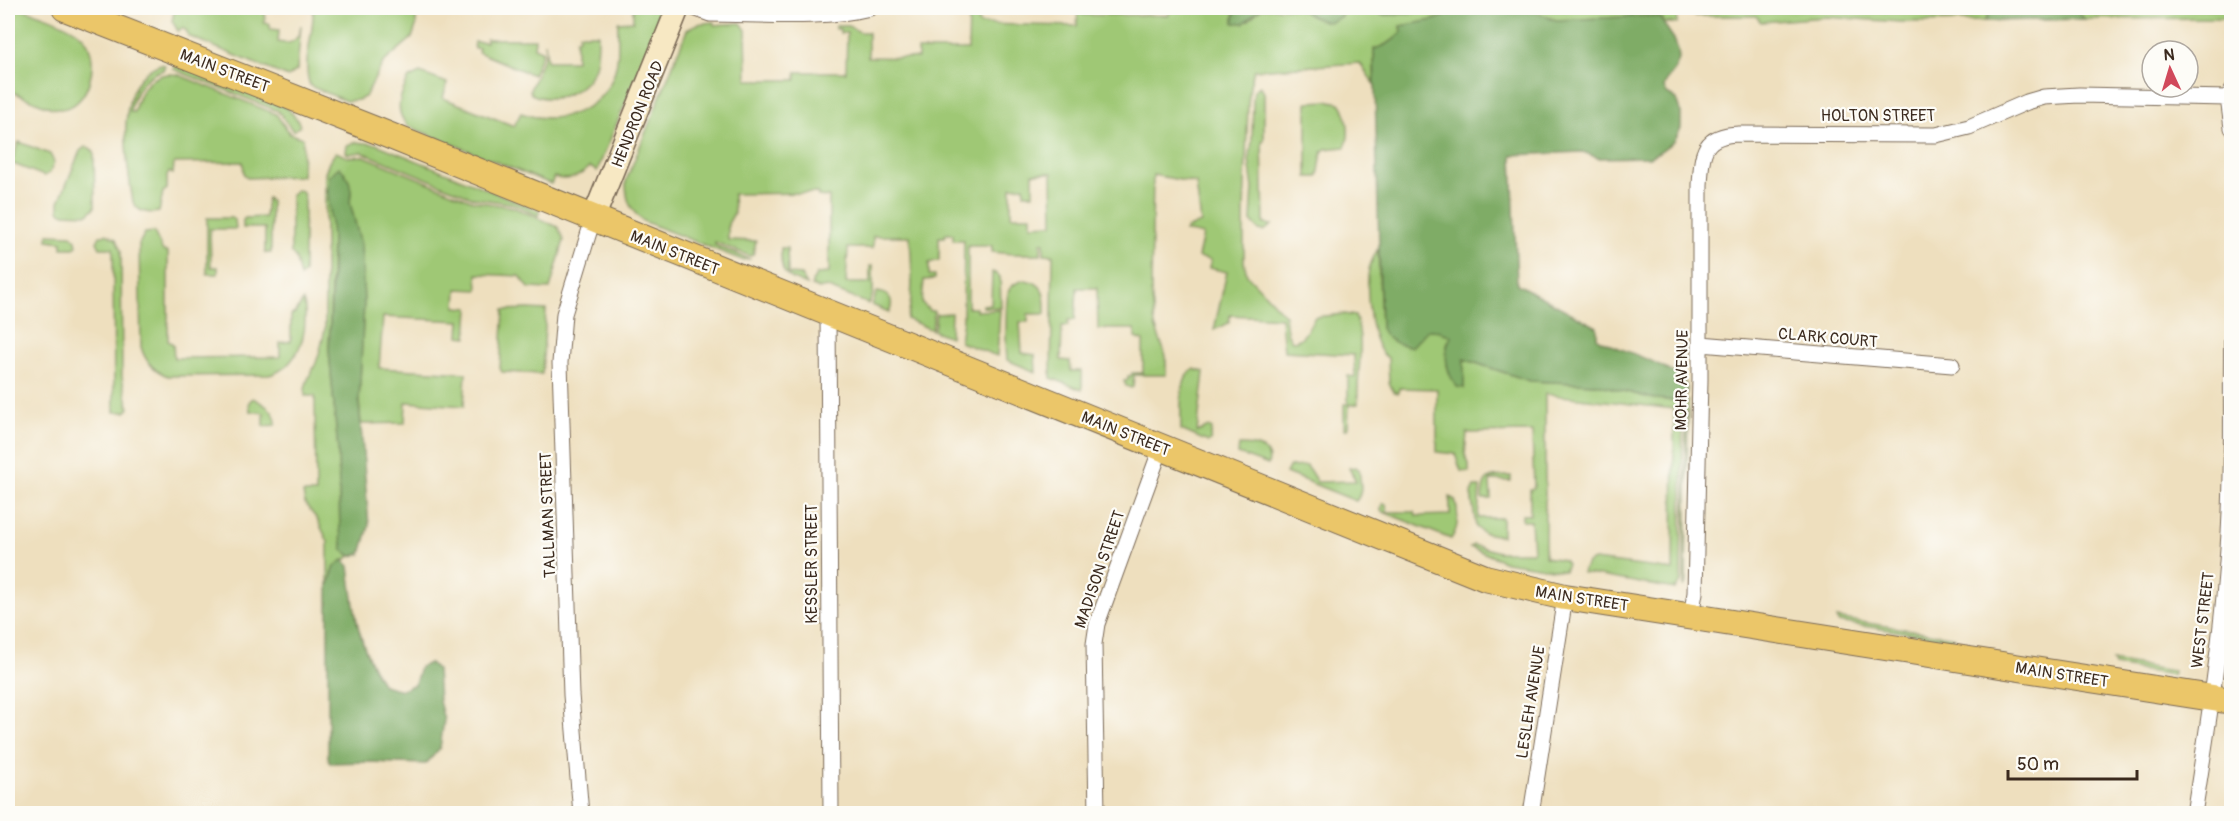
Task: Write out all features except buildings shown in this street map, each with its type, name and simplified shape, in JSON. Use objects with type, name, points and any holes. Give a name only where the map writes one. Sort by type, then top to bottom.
[{"type":"main road","name":"MAIN STREET","points":[[65,8],[318,107],[1460,569],[1498,582],[1565,597],[2221,699]]},
{"type":"street","name":"HENDRON ROAD","points":[[593,219],[678,8]]},
{"type":"street","points":[[694,8],[710,14],[815,14],[851,12],[870,8]]},
{"type":"street","points":[[2230,94],[2232,128]]},
{"type":"street","name":"HOLTON STREET","points":[[1706,147],[1712,140],[1730,134],[1936,135],[1970,127],[2044,97],[2230,94]]},
{"type":"street","name":"MOHR AVENUE","points":[[1691,615],[1695,593],[1701,344],[1700,185],[1702,156],[1706,147]]},
{"type":"street","name":"TALLMAN STREET","points":[[581,813],[571,695],[560,363],[564,314],[593,219]]},
{"type":"street","name":"KESSLER STREET","points":[[828,314],[831,813]]},
{"type":"street","name":"WEST STREET","points":[[2194,813],[2221,699],[2221,620],[2231,505],[2232,321]]},
{"type":"street","name":"CLARK COURT","points":[[1701,344],[1952,365]]},
{"type":"street","name":"MADISON STREET","points":[[1098,813],[1094,644],[1097,624],[1161,448]]},
{"type":"street","name":"LESLEH AVENUE","points":[[1531,813],[1565,597]]},
{"type":"green space","points":[[8,8],[48,17],[69,27],[84,38],[92,58],[90,81],[79,100],[70,107],[55,109],[8,90]]},
{"type":"green space","points":[[175,8],[266,8],[264,23],[270,24],[270,29],[279,30],[278,42],[283,43],[297,38],[301,25],[297,70],[288,77],[188,36],[187,31],[182,28],[178,31],[172,21]]},
{"type":"green space","points":[[313,8],[410,8],[410,14],[416,15],[416,26],[412,38],[383,63],[365,97],[346,101],[310,86],[307,66]]},
{"type":"green space","points":[[633,8],[665,8],[597,171],[590,167],[573,178],[554,177],[551,184],[408,126],[403,120],[399,109],[401,97],[409,78],[420,73],[447,83],[443,98],[514,126],[521,113],[549,118],[576,113],[599,98],[608,87],[617,61],[618,22],[633,21]]},
{"type":"green space","points":[[962,8],[978,8],[979,24],[1077,26],[1078,8],[1083,8],[1083,15],[1169,15],[1170,8],[1235,8],[1234,23],[1249,20],[1261,8],[1297,8],[1305,12],[1341,17],[1345,8],[1373,8],[1382,15],[1408,14],[1436,8],[1995,8],[1990,11],[1985,21],[1901,22],[1826,17],[1761,22],[1756,16],[1695,16],[1684,10],[1676,14],[1677,23],[1663,23],[1662,19],[1649,16],[1557,20],[1531,11],[1455,13],[1401,26],[1402,32],[1396,38],[1374,49],[1374,84],[1360,63],[1254,70],[1248,104],[1244,209],[1244,262],[1247,275],[1285,315],[1287,332],[1292,341],[1303,336],[1315,317],[1344,314],[1355,316],[1360,337],[1358,404],[1349,405],[1348,429],[1344,429],[1344,404],[1348,404],[1348,376],[1355,377],[1354,355],[1284,351],[1281,318],[1230,315],[1229,323],[1214,330],[1227,272],[1209,268],[1211,260],[1198,257],[1203,235],[1185,231],[1201,223],[1196,183],[1153,175],[1151,290],[1155,326],[1166,356],[1166,375],[1134,375],[1131,388],[1126,386],[1124,381],[1128,380],[1128,376],[1132,373],[1143,373],[1143,341],[1135,338],[1135,329],[1098,329],[1097,288],[1077,288],[1075,320],[1068,320],[1068,326],[1062,326],[1061,360],[1070,361],[1071,371],[1082,371],[1082,390],[1051,378],[1053,255],[1044,254],[1044,243],[1041,243],[1041,254],[992,252],[992,246],[968,246],[968,308],[976,308],[976,311],[1000,310],[997,356],[960,342],[963,319],[964,240],[953,240],[953,234],[939,237],[939,260],[929,263],[929,275],[935,275],[935,279],[924,280],[922,303],[930,311],[934,311],[932,330],[907,319],[912,288],[910,236],[873,236],[873,248],[848,248],[846,283],[870,283],[870,266],[873,266],[873,294],[869,304],[826,287],[819,289],[812,286],[817,274],[829,273],[829,197],[818,196],[818,193],[733,194],[734,213],[728,224],[728,240],[756,241],[753,255],[750,256],[715,242],[715,245],[749,259],[742,260],[643,221],[631,208],[626,181],[687,30],[690,28],[714,22],[714,25],[741,23],[746,30],[747,80],[796,80],[796,72],[846,72],[847,33],[840,33],[840,29],[836,29],[836,26],[848,26],[860,32],[868,32],[868,57],[918,58],[918,50],[968,50],[969,11],[962,11]],"holes":[[[1033,173],[1052,173],[1053,224],[1031,225],[1031,216],[1011,216],[1011,187],[1024,186],[1024,194],[1033,194]]]},
{"type":"green space","points":[[1235,8],[1261,8],[1244,23],[1234,23]]},
{"type":"green space","points":[[1297,8],[1345,8],[1340,16],[1329,22],[1317,19]]},
{"type":"green space","points":[[1373,8],[1436,8],[1408,14],[1381,15]]},
{"type":"green space","points":[[1995,8],[2076,8],[2084,19],[1985,21],[1990,11]]},
{"type":"green space","points":[[2076,8],[2231,8],[2231,18],[2084,19]]},
{"type":"green space","points":[[1531,11],[1557,20],[1659,17],[1674,39],[1679,59],[1664,88],[1667,94],[1676,99],[1681,113],[1681,128],[1674,141],[1659,152],[1649,157],[1598,158],[1583,152],[1512,155],[1517,284],[1597,327],[1597,337],[1600,340],[1659,365],[1679,377],[1687,388],[1683,401],[1654,399],[1597,384],[1530,381],[1464,359],[1464,388],[1457,387],[1450,375],[1446,355],[1452,336],[1435,330],[1427,330],[1412,347],[1390,339],[1381,328],[1374,49],[1396,38],[1402,32],[1401,26],[1455,13]]},
{"type":"green space","points":[[579,34],[598,34],[595,67],[590,76],[577,89],[559,97],[540,97],[531,94],[530,90],[546,51],[547,61],[576,61],[576,39],[579,38]]},
{"type":"green space","points":[[486,39],[535,39],[534,47],[543,51],[533,75],[478,52],[479,48],[474,48],[474,42],[486,42]]},
{"type":"green space","points":[[161,64],[165,65],[163,70],[150,76],[140,86],[130,112],[134,112],[139,96],[155,78],[170,74],[179,75],[276,114],[290,134],[303,138],[302,176],[247,178],[244,174],[243,162],[174,163],[173,174],[169,172],[167,175],[167,189],[163,192],[159,212],[151,213],[137,208],[133,202],[126,145],[129,104],[135,87],[145,73]]},
{"type":"green space","points":[[176,64],[287,108],[300,126],[293,131],[278,111],[173,69]]},
{"type":"green space","points":[[1260,86],[1264,93],[1264,140],[1262,141],[1264,224],[1272,225],[1264,231],[1259,230],[1251,221],[1253,188],[1249,160],[1254,91]]},
{"type":"green space","points":[[1307,102],[1340,103],[1345,113],[1347,142],[1345,147],[1325,149],[1322,152],[1318,177],[1307,177]]},
{"type":"green space","points":[[19,142],[50,154],[54,162],[50,173],[44,176],[11,163]]},
{"type":"green space","points":[[355,142],[376,144],[540,211],[538,216],[514,204],[474,198],[362,152],[348,154],[347,145]]},
{"type":"green space","points":[[85,147],[94,152],[95,207],[88,214],[62,213],[59,210],[59,202],[80,151]]},
{"type":"green space","points":[[336,152],[347,157],[364,156],[473,201],[513,207],[558,227],[564,240],[550,289],[529,288],[520,276],[477,274],[478,290],[457,289],[456,307],[469,308],[467,337],[459,336],[460,321],[383,317],[379,368],[466,373],[464,406],[406,402],[405,423],[361,424],[359,401],[364,302],[361,245],[350,203],[351,191],[332,237],[329,350],[338,450],[340,529],[343,550],[351,556],[335,566],[328,586],[328,542],[317,519],[305,504],[303,493],[316,493],[315,396],[305,396],[305,391],[316,363],[325,328],[325,173]]},
{"type":"green space","points":[[339,167],[349,180],[350,203],[361,245],[364,302],[359,402],[369,526],[361,554],[351,556],[343,550],[340,529],[338,450],[329,350],[332,237],[328,192],[329,176]]},
{"type":"green space","points":[[296,190],[302,191],[304,196],[304,273],[300,277],[296,259],[291,253],[291,195]]},
{"type":"green space","points":[[267,198],[271,201],[271,253],[265,253],[265,228],[243,228],[245,218],[265,217]]},
{"type":"green space","points":[[207,218],[235,220],[236,229],[210,229],[211,267],[218,267],[218,274],[207,274]]},
{"type":"green space","points":[[154,232],[163,251],[168,252],[168,341],[173,344],[174,358],[280,357],[280,343],[291,341],[291,315],[303,301],[305,312],[303,337],[291,361],[285,367],[269,375],[168,376],[154,368],[145,357],[141,347],[139,244],[145,233]]},
{"type":"green space","points":[[48,234],[71,235],[76,240],[77,246],[62,248],[62,242],[48,240]]},
{"type":"green space","points":[[106,234],[116,239],[121,251],[122,377],[129,408],[126,412],[114,412],[113,248],[100,248],[97,242],[100,236]]},
{"type":"green space","points":[[781,248],[787,248],[788,274],[801,275],[807,285],[785,273]]},
{"type":"green space","points":[[1378,248],[1381,328],[1419,340],[1427,330],[1435,330],[1452,336],[1447,343],[1447,366],[1464,388],[1463,359],[1530,381],[1597,384],[1654,399],[1688,401],[1686,582],[1684,587],[1686,411],[1683,411],[1681,582],[1675,589],[1582,573],[1587,563],[1594,560],[1673,570],[1674,409],[1545,394],[1545,557],[1564,560],[1567,564],[1564,571],[1506,562],[1470,547],[1473,545],[1499,552],[1533,552],[1531,521],[1522,521],[1522,515],[1530,515],[1530,489],[1534,488],[1532,432],[1467,433],[1465,455],[1469,464],[1469,472],[1461,471],[1455,454],[1437,452],[1437,389],[1399,388],[1398,393],[1394,392],[1389,383],[1388,358],[1377,343],[1373,331],[1368,279],[1370,265]]},
{"type":"green space","points":[[992,272],[1000,277],[1001,308],[983,307],[983,305],[991,304]]},
{"type":"green space","points":[[1025,280],[1041,287],[1044,296],[1045,314],[1028,314],[1028,322],[1020,322],[1022,353],[1035,355],[1036,372],[1007,360],[1006,324],[1009,290],[1018,282]]},
{"type":"green space","points":[[877,292],[890,298],[889,312],[872,305]]},
{"type":"green space","points":[[504,310],[546,310],[542,374],[502,372],[500,368]]},
{"type":"green space","points":[[951,313],[950,337],[934,331],[936,314]]},
{"type":"green space","points":[[1194,369],[1204,372],[1197,432],[1209,427],[1212,429],[1208,442],[1181,430],[1183,388],[1189,373]]},
{"type":"green space","points":[[253,398],[272,412],[276,425],[264,426],[264,413],[250,411],[249,402]]},
{"type":"green space","points":[[1239,445],[1261,448],[1268,454],[1268,465],[1238,454]]},
{"type":"green space","points":[[1307,466],[1317,482],[1356,481],[1349,468],[1356,467],[1359,470],[1361,490],[1356,501],[1286,473],[1289,467]]},
{"type":"green space","points":[[1498,476],[1511,476],[1511,481],[1490,480],[1491,499],[1482,499],[1486,481]]},
{"type":"green space","points":[[1474,487],[1480,487],[1478,518],[1502,518],[1502,536],[1484,533],[1476,527],[1471,493]]},
{"type":"green space","points":[[1450,497],[1455,500],[1458,515],[1456,530],[1451,539],[1381,511],[1382,504],[1386,504],[1387,512],[1415,512],[1416,516],[1450,515]]},
{"type":"green space","points":[[343,560],[349,566],[358,628],[368,656],[383,685],[402,690],[415,684],[420,667],[430,663],[437,670],[439,701],[444,720],[440,748],[426,764],[330,763],[328,757],[328,586],[335,566]]},
{"type":"green space","points":[[1836,618],[1955,637],[1952,640],[1838,622]]},
{"type":"green space","points":[[2112,661],[2173,671],[2172,675],[2114,666]]}]
